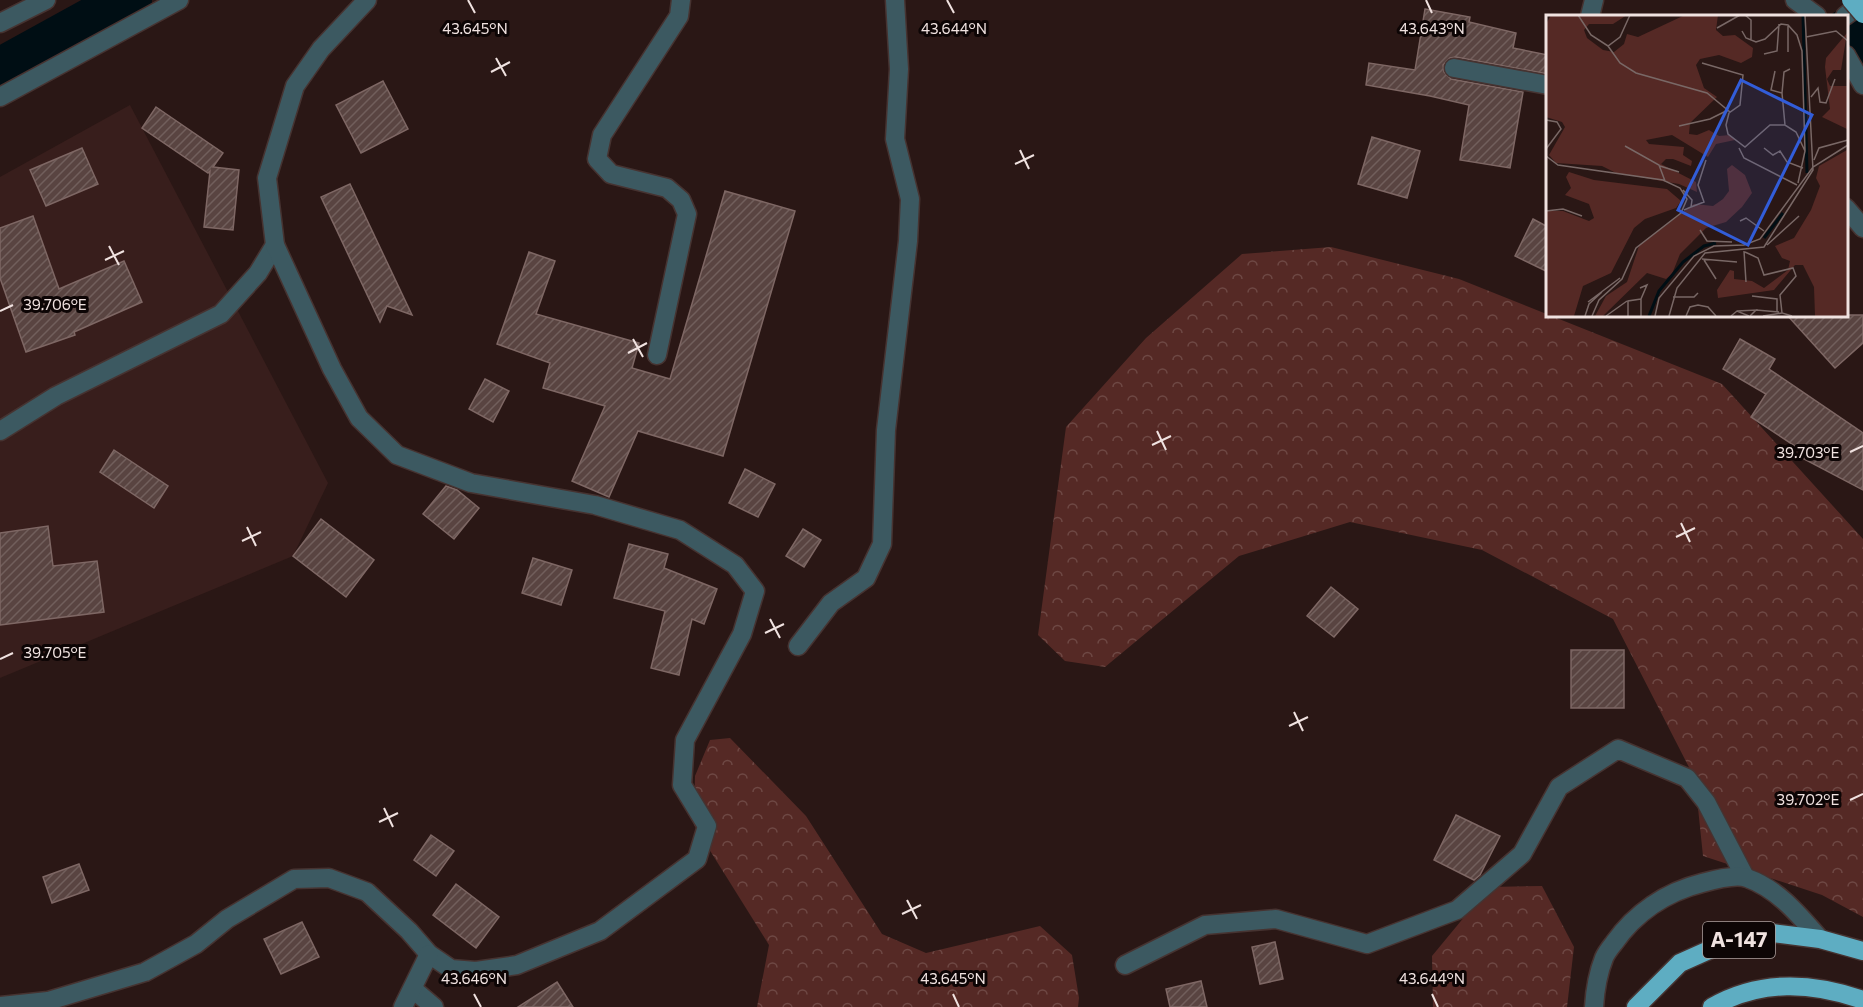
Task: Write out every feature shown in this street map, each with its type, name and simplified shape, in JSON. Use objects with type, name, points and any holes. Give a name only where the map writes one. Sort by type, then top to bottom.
[{"type":"highway","points":[[1851,0],[1863,14]]},
{"type":"highway","name":"А-147","points":[[1636,1007],[1680,963],[1727,942],[1772,933],[1820,939],[1863,951]]},
{"type":"highway","name":"А-147","points":[[1712,1007],[1728,998],[1770,987],[1810,986],[1863,1000]]},
{"type":"street","points":[[0,23],[46,0]]},
{"type":"street","points":[[0,97],[179,0]]},
{"type":"street","points":[[0,1006],[48,1001],[145,972],[196,944],[227,919],[294,879],[329,878],[367,892],[409,931],[429,954],[451,969],[476,971],[517,965],[600,931],[697,859],[707,826],[682,785],[685,740],[742,634],[755,591],[735,565],[680,530],[595,505],[471,483],[397,455],[359,418],[332,369],[275,245],[267,178],[295,86],[321,49],[368,0]]},
{"type":"street","points":[[657,355],[687,214],[681,200],[667,188],[611,174],[597,159],[602,135],[679,16],[681,0]]},
{"type":"street","points":[[798,646],[831,603],[866,578],[882,544],[886,430],[908,241],[910,199],[895,139],[898,69],[895,0]]},
{"type":"street","points":[[1590,15],[1594,0]]},
{"type":"street","points":[[1795,0],[1816,15]]},
{"type":"street","points":[[1846,15],[1863,3]]},
{"type":"street","points":[[1848,62],[1863,85]]},
{"type":"street","points":[[1454,68],[1546,85]]},
{"type":"street","points":[[1848,210],[1863,228]]},
{"type":"street","points":[[0,431],[56,396],[221,314],[258,273],[275,245]]},
{"type":"street","points":[[1125,965],[1205,925],[1276,919],[1367,944],[1457,910],[1522,854],[1559,788],[1618,749],[1687,778],[1706,802],[1745,877]]},
{"type":"street","points":[[1594,1007],[1595,992],[1604,956],[1624,928],[1665,897],[1690,886],[1716,879],[1745,877],[1772,890],[1820,939]]},
{"type":"street","points":[[403,1007],[429,954]]},
{"type":"street","points":[[413,989],[434,1007]]},
{"type":"shaded area","points":[[130,105],[328,483],[293,556],[0,678],[0,177]]},
{"type":"green space","points":[[1331,247],[1459,279],[1546,314],[1546,316],[1552,316],[1722,384],[1863,539],[1863,917],[1822,895],[1703,856],[1695,779],[1613,619],[1482,550],[1350,522],[1239,556],[1105,667],[1065,661],[1038,635],[1066,427],[1146,338],[1242,254]]},
{"type":"green space","points":[[730,738],[806,816],[882,934],[926,953],[1040,926],[1072,955],[1079,998],[1078,1007],[757,1007],[769,945],[694,825],[695,776],[710,740]]},
{"type":"green space","points":[[1542,886],[1574,947],[1567,1007],[1433,1007],[1432,956],[1489,887]]},
{"type":"building","points":[[1425,9],[1470,17],[1469,22],[1516,33],[1513,48],[1546,55],[1546,74],[1456,57],[1450,58],[1443,65],[1444,72],[1451,79],[1523,92],[1510,168],[1460,160],[1469,105],[1366,85],[1369,63],[1415,70]]},
{"type":"building","points":[[383,81],[408,129],[361,153],[336,105]]},
{"type":"building","points":[[156,107],[223,153],[213,167],[239,170],[233,230],[204,227],[210,171],[208,173],[142,128]]},
{"type":"building","points":[[1372,137],[1420,151],[1407,198],[1358,184]]},
{"type":"building","points":[[82,148],[98,184],[46,206],[30,170]]},
{"type":"building","points":[[350,184],[412,315],[387,306],[380,322],[321,197]]},
{"type":"building","points":[[725,191],[795,211],[723,456],[638,431],[609,497],[572,481],[605,406],[543,388],[550,363],[497,344],[529,252],[555,261],[536,314],[639,343],[632,368],[670,379]]},
{"type":"building","points":[[33,216],[59,289],[124,261],[142,302],[74,332],[75,335],[26,352],[0,278],[0,228]]},
{"type":"building","points":[[1533,219],[1546,226],[1546,271],[1515,256]]},
{"type":"building","points":[[1863,315],[1863,343],[1835,368],[1788,316]]},
{"type":"building","points":[[1740,339],[1775,359],[1769,369],[1863,433],[1863,490],[1804,459],[1807,454],[1751,417],[1766,394],[1723,369]]},
{"type":"building","points":[[485,379],[509,391],[493,422],[469,409]]},
{"type":"building","points":[[114,450],[168,486],[154,508],[100,472]]},
{"type":"building","points":[[745,469],[775,484],[758,517],[729,503]]},
{"type":"building","points":[[446,486],[457,490],[479,508],[454,539],[423,514]]},
{"type":"building","points":[[321,519],[374,560],[346,597],[293,556]]},
{"type":"building","points":[[48,526],[53,566],[97,561],[104,612],[0,625],[0,533]]},
{"type":"building","points":[[803,529],[821,540],[804,567],[786,556]]},
{"type":"building","points":[[629,544],[668,554],[664,568],[717,589],[704,624],[692,619],[679,675],[651,668],[665,611],[614,598]]},
{"type":"building","points":[[533,558],[572,570],[561,605],[522,593]]},
{"type":"building","points":[[1331,587],[1358,609],[1334,637],[1307,616]]},
{"type":"building","points":[[1571,650],[1624,650],[1624,708],[1571,708]]},
{"type":"building","points":[[1456,815],[1500,836],[1480,875],[1474,880],[1434,860]]},
{"type":"building","points":[[431,835],[454,851],[436,876],[414,860]]},
{"type":"building","points":[[79,864],[89,890],[52,903],[43,877]]},
{"type":"building","points":[[456,884],[499,917],[476,948],[433,915]]},
{"type":"building","points":[[302,922],[319,957],[281,974],[264,939]]},
{"type":"building","points":[[1275,942],[1283,979],[1260,984],[1252,947]]},
{"type":"building","points":[[1201,981],[1207,1007],[1170,1007],[1166,989]]},
{"type":"building","points":[[557,982],[573,1007],[518,1007]]},
{"type":"waterway","points":[[0,71],[129,0]]},
{"type":"waterway","points":[[1848,36],[1863,62]]}]
